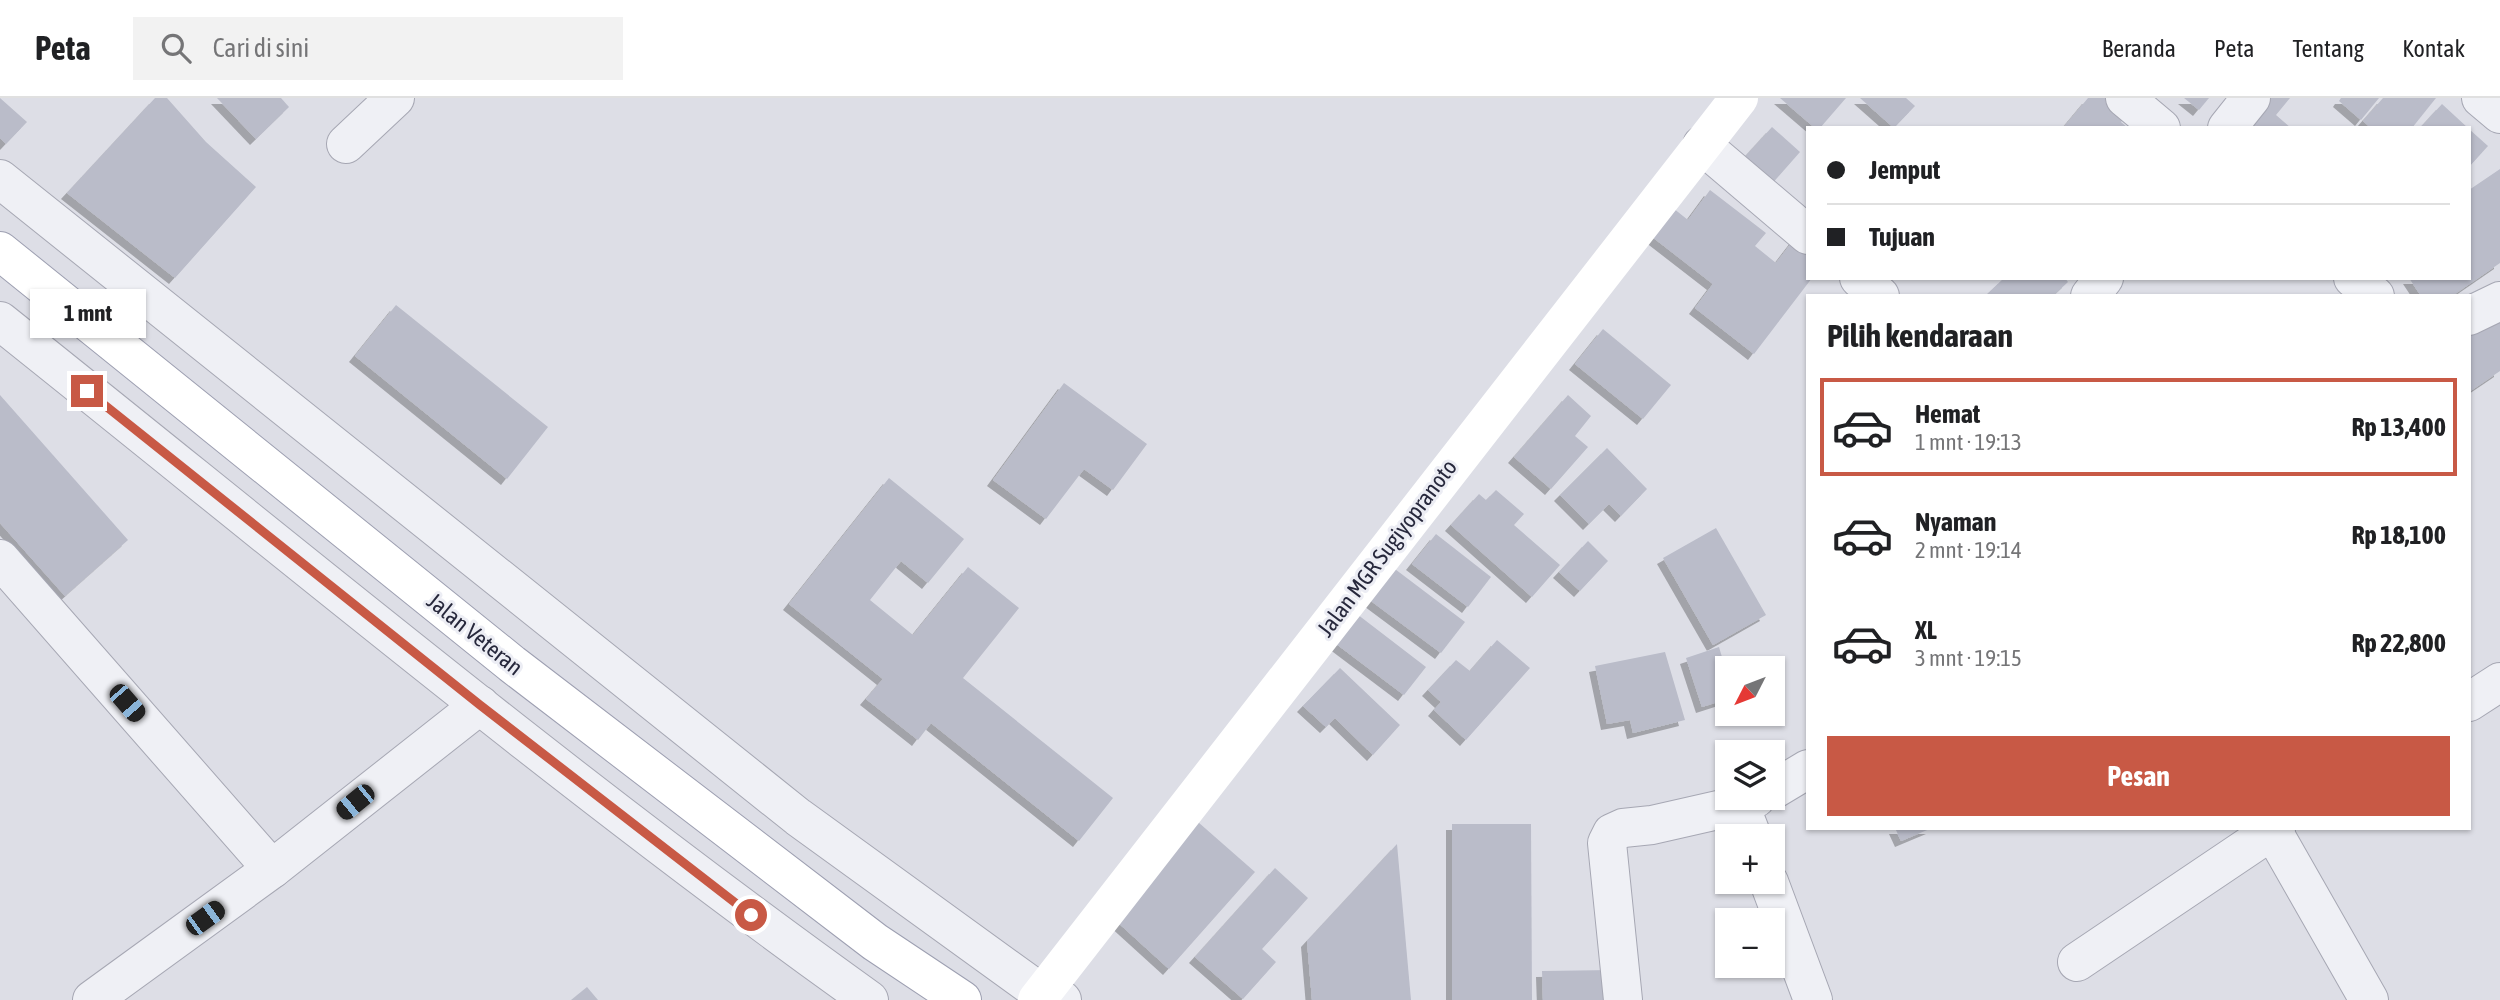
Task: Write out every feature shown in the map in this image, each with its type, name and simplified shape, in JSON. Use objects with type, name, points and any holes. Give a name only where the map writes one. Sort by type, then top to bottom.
[{"type":"main road","name":"Jalan MGR Sugiyopranoto","points":[[1047,998],[1739,98]]},
{"type":"main road","name":"Jalan Veteran","points":[[0,251],[512,664],[875,942],[962,1000]]},
{"type":"street","points":[[346,144],[395,98]]},
{"type":"street","points":[[2125,98],[2159,126]]},
{"type":"street","points":[[2229,126],[2250,98]]},
{"type":"street","points":[[2481,98],[2500,114]]},
{"type":"street","points":[[1702,145],[1806,233]]},
{"type":"street","points":[[0,179],[798,817],[1047,998]]},
{"type":"street","points":[[1861,280],[1878,294]]},
{"type":"street","points":[[2092,294],[2102,280]]},
{"type":"street","points":[[2355,280],[2373,294]]},
{"type":"street","points":[[2471,315],[2500,301]]},
{"type":"street","points":[[0,321],[480,705],[751,915],[869,1000]]},
{"type":"street","points":[[0,559],[272,869]]},
{"type":"street","points":[[2471,701],[2500,682]]},
{"type":"street","points":[[92,1000],[272,869],[480,705]]},
{"type":"street","points":[[1785,785],[1806,770]]},
{"type":"street","points":[[1623,1000],[1607,843],[1612,833],[1623,828],[1738,810]]},
{"type":"street","points":[[2077,962],[2270,830]]},
{"type":"street","points":[[2274,830],[2369,1000]]},
{"type":"street","points":[[1773,894],[1813,1000]]},
{"type":"building","points":[[0,98],[27,122],[6,144],[0,138]]},
{"type":"building","points":[[155,98],[167,98],[206,142],[256,187],[175,278],[67,193]]},
{"type":"building","points":[[217,98],[281,98],[289,107],[256,139]]},
{"type":"building","points":[[1780,98],[1846,98],[1822,126],[1813,126]]},
{"type":"building","points":[[1860,98],[1906,98],[1915,106],[1896,126],[1892,126]]},
{"type":"building","points":[[2088,98],[2107,98],[2127,114],[2121,122],[2126,126],[2065,126]]},
{"type":"building","points":[[2184,98],[2209,98],[2199,110]]},
{"type":"building","points":[[2253,98],[2290,98],[2276,115],[2289,126],[2231,126]]},
{"type":"building","points":[[2341,98],[2379,98],[2361,120],[2339,101]]},
{"type":"building","points":[[2383,98],[2436,98],[2414,126],[2369,126],[2363,121]]},
{"type":"building","points":[[2442,104],[2466,126],[2422,126]]},
{"type":"building","points":[[1772,127],[1800,152],[1770,186],[1741,161]]},
{"type":"building","points":[[2471,131],[2488,146],[2471,165]]},
{"type":"building","points":[[2500,169],[2500,263],[2455,294],[2420,294],[2410,280],[2471,280],[2471,189]]},
{"type":"building","points":[[1710,190],[1766,233],[1755,246],[1776,263],[1796,237],[1806,244],[1806,280],[1810,280],[1754,354],[1695,308],[1713,284],[1651,236],[1673,208],[1688,220]]},
{"type":"building","points":[[2002,280],[2068,282],[2055,294],[1987,294]]},
{"type":"building","points":[[396,305],[548,427],[507,479],[355,356]]},
{"type":"building","points":[[2500,309],[2500,371],[2471,391],[2471,330]]},
{"type":"building","points":[[1603,329],[1671,385],[1643,419],[1575,364]]},
{"type":"building","points":[[1064,383],[1147,444],[1113,490],[1084,469],[1046,519],[993,480]]},
{"type":"building","points":[[0,395],[128,540],[65,596],[0,523]]},
{"type":"building","points":[[1568,395],[1591,416],[1575,436],[1588,447],[1551,489],[1514,457]]},
{"type":"building","points":[[1607,448],[1647,489],[1621,516],[1609,504],[1589,524],[1560,495]]},
{"type":"building","points":[[889,478],[964,539],[928,583],[901,561],[870,600],[913,635],[968,567],[1019,608],[963,678],[1113,798],[1079,841],[931,723],[918,740],[866,699],[883,679],[789,604]]},
{"type":"building","points":[[1496,490],[1524,514],[1514,525],[1560,565],[1532,597],[1451,525],[1479,494],[1486,500]]},
{"type":"building","points":[[1716,528],[1766,615],[1713,645],[1663,558]]},
{"type":"building","points":[[1436,534],[1491,577],[1468,607],[1412,564]]},
{"type":"building","points":[[1588,541],[1608,561],[1580,591],[1559,572]]},
{"type":"building","points":[[1387,563],[1465,622],[1441,653],[1363,595]]},
{"type":"building","points":[[1353,611],[1426,667],[1404,695],[1331,640]]},
{"type":"building","points":[[1497,640],[1530,668],[1466,740],[1434,710],[1441,702],[1428,690],[1456,660],[1470,671]]},
{"type":"building","points":[[1719,647],[1722,656],[1715,656],[1715,703],[1702,707],[1686,658]]},
{"type":"building","points":[[1665,652],[1685,720],[1633,733],[1630,720],[1607,724],[1595,666]]},
{"type":"building","points":[[1340,668],[1400,725],[1373,755],[1335,718],[1326,727],[1303,706]]},
{"type":"building","points":[[1198,822],[1255,872],[1169,969],[1114,919]]},
{"type":"building","points":[[1452,824],[1531,824],[1532,1000],[1452,1000]]},
{"type":"building","points":[[1896,830],[1927,830],[1901,841]]},
{"type":"building","points":[[1397,844],[1411,1000],[1312,1000],[1307,941]]},
{"type":"building","points":[[1275,868],[1308,898],[1262,949],[1276,962],[1243,999],[1195,957]]},
{"type":"building","points":[[1613,970],[1614,1000],[1543,1000],[1542,971]]},
{"type":"building","points":[[587,987],[598,1000],[571,1000]]},
{"type":"route","points":[[87,391],[480,705],[751,915]]}]
